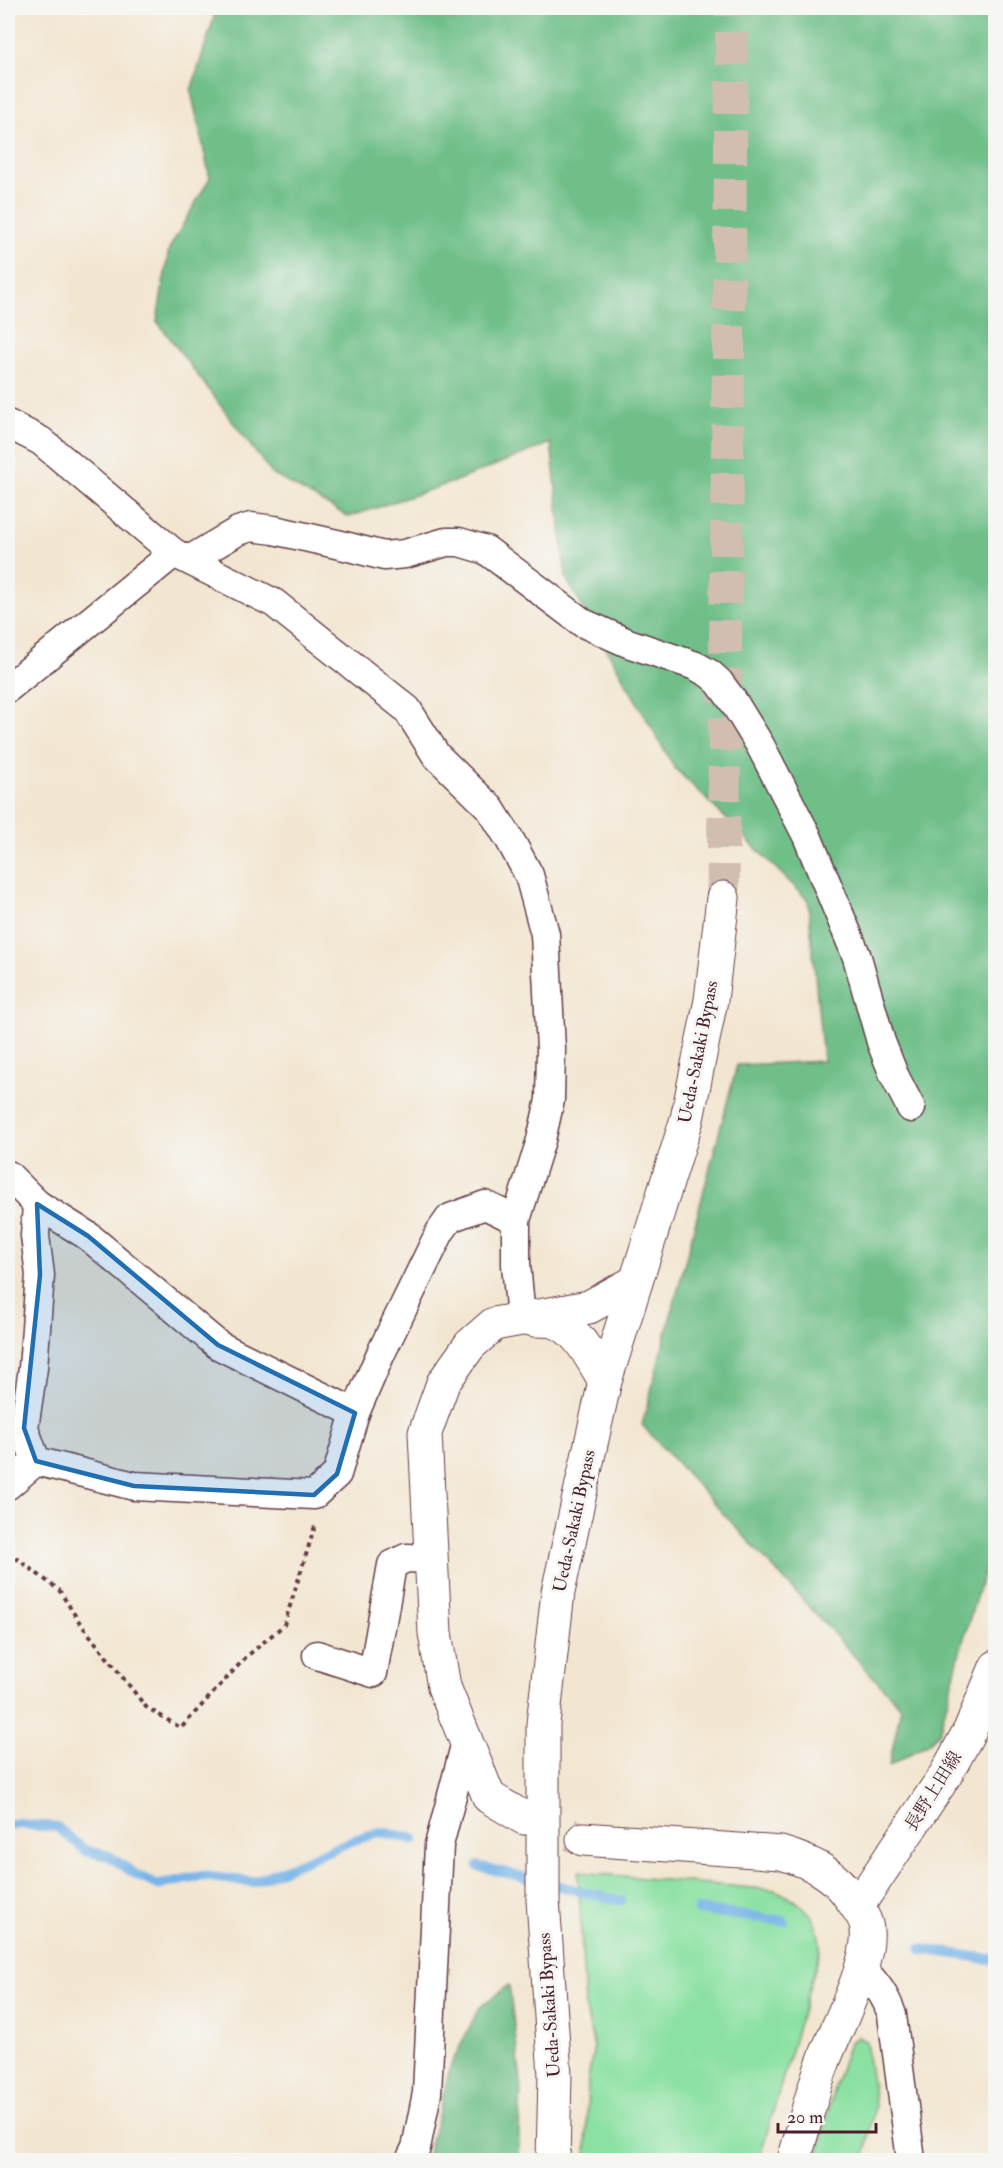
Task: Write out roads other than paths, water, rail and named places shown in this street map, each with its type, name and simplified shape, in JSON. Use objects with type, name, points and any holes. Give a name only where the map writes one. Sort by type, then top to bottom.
[{"type":"main road","name":"Ueda-Sakaki Bypass","points":[[553,2160],[555,2075],[543,1900],[543,1724],[558,1592],[604,1381],[687,1119],[711,1000],[723,898]]},
{"type":"main road","points":[[524,1818],[489,1797],[444,1687],[435,1633],[425,1433],[443,1383],[470,1345],[494,1324],[590,1307],[635,1282]]},
{"type":"main road","points":[[522,1318],[553,1321],[569,1329],[584,1347],[604,1381]]},
{"type":"main road","name":"長野上田線","points":[[857,1907],[946,1774],[970,1730],[996,1667]]},
{"type":"main road","points":[[584,1839],[781,1853],[808,1861],[825,1871],[844,1887],[866,1923],[867,1946],[862,1969],[822,2066],[794,2160]]},
{"type":"street","points":[[8,424],[41,441],[182,556],[274,603],[407,709],[435,755],[490,808],[529,875],[545,934],[550,1027],[550,1100],[541,1140],[516,1220],[516,1264],[522,1318]]},
{"type":"street","points":[[8,688],[182,556],[251,527],[297,535],[384,556],[405,554],[446,542],[459,542],[486,550],[583,623],[628,643],[696,666],[719,682],[760,745],[807,836],[857,957],[881,1042],[894,1075],[911,1108]]},
{"type":"street","points":[[8,1175],[37,1204],[88,1236],[218,1345],[356,1413]]},
{"type":"street","points":[[36,1461],[24,1428],[33,1368],[40,1275],[34,1236],[37,1204]]},
{"type":"street","points":[[36,1461],[134,1486],[314,1495],[337,1474],[356,1413],[381,1353],[440,1232],[450,1218],[485,1205],[516,1220]]},
{"type":"street","points":[[8,1485],[36,1461]]},
{"type":"street","points":[[318,1655],[373,1673],[392,1565],[406,1558],[432,1559]]},
{"type":"street","points":[[410,2160],[416,2148],[427,2093],[439,1845],[466,1742]]},
{"type":"street","points":[[862,1969],[888,2001],[892,2015],[911,2160]]},
{"type":"waterway","points":[[8,1825],[57,1827],[86,1851],[109,1856],[138,1876],[158,1885],[202,1876],[253,1882],[354,1840],[380,1832],[414,1839]]},
{"type":"waterway","points":[[478,1866],[621,1901]]},
{"type":"waterway","points":[[698,1910],[784,1921]]},
{"type":"waterway","points":[[921,1949],[996,1960]]},
{"type":"tunnel","points":[[723,898],[732,8]]},
{"type":"tunnel","points":[[524,1818],[583,1839]]}]
